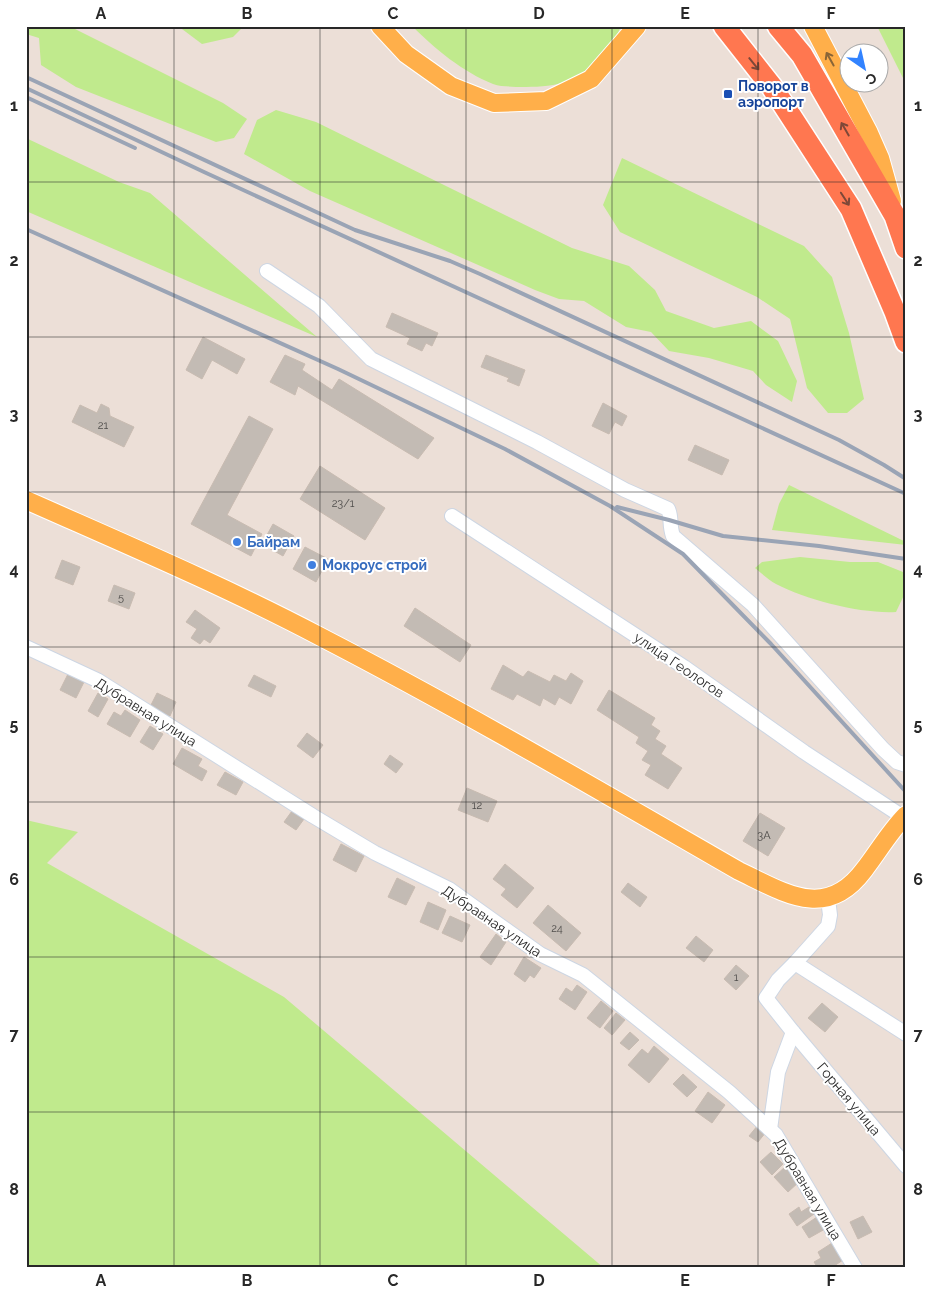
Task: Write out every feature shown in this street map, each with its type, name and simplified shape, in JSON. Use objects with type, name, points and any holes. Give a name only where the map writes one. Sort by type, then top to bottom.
[{"type":"highway","points":[[724,26],[772,87],[851,209],[906,342]]},
{"type":"highway","points":[[778,26],[802,55],[895,216],[906,248]]},
{"type":"main road","points":[[380,26],[406,54],[451,86],[494,103],[546,101],[591,79],[636,26]]},
{"type":"main road","points":[[813,26],[869,133],[882,167],[895,216]]},
{"type":"main road","points":[[26,500],[222,588],[319,636],[491,728],[740,871],[772,887],[803,898],[828,899],[847,889],[863,872],[905,816]]},
{"type":"street","points":[[266,271],[319,306],[371,359],[537,442],[624,490],[668,509],[670,513],[670,529],[674,536],[753,605],[883,749],[897,762],[906,766]]},
{"type":"street","name":"улица Геологов","points":[[452,516],[684,667],[804,752],[905,816]]},
{"type":"street","name":"Дубравная улица","points":[[26,647],[97,680],[375,853],[449,890],[540,954],[583,975],[729,1092],[776,1135],[855,1268]]},
{"type":"street","points":[[828,899],[830,915],[828,926],[794,963],[906,1034]]},
{"type":"street","name":"Горная улица","points":[[794,963],[778,980],[766,998],[906,1166]]},
{"type":"street","points":[[770,1129],[778,1072],[793,1032]]},
{"type":"green space","points":[[26,26],[69,26],[223,103],[247,119],[234,138],[216,142],[76,87],[41,65],[39,38],[26,34]]},
{"type":"green space","points":[[178,26],[244,26],[233,37],[202,44]]},
{"type":"green space","points":[[412,26],[621,26],[617,36],[604,54],[578,76],[553,85],[516,87],[496,85],[471,73],[440,51]]},
{"type":"green space","points":[[877,26],[906,26],[906,84],[890,52],[890,42],[885,42]]},
{"type":"green space","points":[[276,110],[316,122],[572,248],[629,266],[655,290],[666,311],[714,328],[751,321],[778,341],[797,381],[792,402],[766,385],[753,371],[709,358],[669,351],[651,332],[626,327],[584,301],[559,299],[535,290],[310,191],[244,154],[257,120]]},
{"type":"green space","points":[[26,138],[119,182],[150,193],[317,337],[26,211]]},
{"type":"green space","points":[[622,158],[804,246],[832,277],[849,333],[864,399],[847,413],[828,413],[807,388],[790,319],[757,297],[620,232],[603,205]]},
{"type":"green space","points":[[789,485],[906,542],[906,545],[772,530],[779,504]]},
{"type":"green space","points":[[800,557],[850,562],[878,562],[903,572],[906,591],[896,612],[867,611],[834,605],[789,590],[768,579],[755,568],[762,562]]},
{"type":"green space","points":[[26,820],[78,832],[47,863],[284,997],[604,1268],[26,1268]]},
{"type":"building","points":[[392,313],[438,333],[432,346],[426,343],[422,351],[407,344],[410,338],[386,327]]},
{"type":"building","points":[[203,337],[245,359],[237,374],[212,360],[202,379],[186,370]]},
{"type":"building","points":[[285,355],[305,364],[302,370],[332,390],[339,379],[434,438],[418,459],[298,386],[295,395],[270,382]]},
{"type":"building","points":[[486,355],[525,370],[519,386],[507,381],[509,378],[481,367]]},
{"type":"building","points":[[603,403],[627,416],[622,426],[615,422],[609,434],[592,426]]},
{"type":"building","points":[[101,404],[109,408],[110,416],[134,427],[124,447],[72,422],[80,405],[97,413]]},
{"type":"building","points":[[249,416],[273,429],[227,515],[262,534],[251,556],[191,524]]},
{"type":"building","points":[[695,445],[729,460],[722,475],[688,460]]},
{"type":"building","points":[[320,466],[385,508],[365,540],[300,499]]},
{"type":"building","points":[[273,524],[294,536],[283,556],[262,544]]},
{"type":"building","points":[[305,547],[328,559],[316,582],[293,569]]},
{"type":"building","points":[[62,560],[80,567],[73,585],[55,578]]},
{"type":"building","points":[[114,585],[135,593],[129,609],[108,601]]},
{"type":"building","points":[[415,608],[471,645],[460,662],[404,626]]},
{"type":"building","points":[[195,610],[220,628],[210,643],[204,639],[200,644],[191,638],[197,629],[186,622]]},
{"type":"building","points":[[503,665],[523,677],[528,671],[550,682],[554,675],[566,681],[571,673],[583,681],[571,704],[559,697],[555,705],[543,698],[540,706],[517,694],[513,700],[491,689]]},
{"type":"building","points":[[70,670],[86,678],[76,698],[60,690]]},
{"type":"building","points":[[254,675],[276,686],[271,697],[248,686]]},
{"type":"building","points":[[609,690],[655,718],[651,725],[660,731],[655,739],[666,746],[661,754],[682,768],[668,789],[645,775],[651,765],[642,760],[648,751],[636,743],[639,737],[597,710]]},
{"type":"building","points":[[98,693],[108,699],[98,717],[88,711]]},
{"type":"building","points":[[157,693],[176,702],[170,716],[150,707]]},
{"type":"building","points":[[125,710],[140,720],[130,737],[107,724],[114,712],[121,716]]},
{"type":"building","points":[[150,726],[163,734],[153,750],[140,742]]},
{"type":"building","points":[[307,733],[323,745],[313,758],[297,746]]},
{"type":"building","points":[[182,748],[202,759],[198,766],[207,771],[202,781],[173,764]]},
{"type":"building","points":[[390,755],[403,764],[396,773],[384,764]]},
{"type":"building","points":[[225,772],[243,782],[236,795],[217,785]]},
{"type":"building","points":[[467,788],[497,801],[488,822],[458,810]]},
{"type":"building","points":[[292,811],[304,819],[296,830],[284,822]]},
{"type":"building","points":[[760,813],[785,828],[768,856],[743,841]]},
{"type":"building","points":[[341,844],[364,856],[356,872],[333,860]]},
{"type":"building","points":[[505,864],[534,888],[517,908],[501,895],[506,889],[493,879]]},
{"type":"building","points":[[397,878],[415,887],[406,905],[388,897]]},
{"type":"building","points":[[628,883],[647,897],[640,907],[621,892]]},
{"type":"building","points":[[428,902],[446,910],[438,930],[420,922]]},
{"type":"building","points":[[548,905],[581,933],[566,951],[533,923]]},
{"type":"building","points":[[450,916],[470,925],[462,942],[442,933]]},
{"type":"building","points":[[496,934],[506,942],[491,965],[480,957]]},
{"type":"building","points":[[696,936],[713,950],[704,962],[686,948]]},
{"type":"building","points":[[524,957],[541,968],[534,978],[530,975],[525,982],[514,974]]},
{"type":"building","points":[[736,965],[749,976],[736,990],[724,979]]},
{"type":"building","points":[[577,985],[587,992],[575,1010],[559,999],[566,988],[572,992]]},
{"type":"building","points":[[601,1001],[613,1011],[600,1028],[587,1018]]},
{"type":"building","points":[[822,1003],[838,1017],[825,1032],[808,1018]]},
{"type":"building","points":[[616,1013],[625,1020],[612,1035],[604,1028]]},
{"type":"building","points":[[630,1032],[639,1040],[629,1050],[620,1043]]},
{"type":"building","points":[[654,1046],[669,1059],[649,1083],[628,1065],[642,1049],[648,1054]]},
{"type":"building","points":[[683,1074],[697,1087],[687,1097],[673,1084]]},
{"type":"building","points":[[708,1092],[725,1105],[712,1123],[695,1111]]},
{"type":"building","points":[[758,1125],[766,1132],[758,1142],[749,1136]]},
{"type":"building","points":[[771,1152],[783,1164],[772,1175],[760,1162]]},
{"type":"building","points":[[786,1166],[800,1181],[788,1192],[774,1177]]},
{"type":"building","points":[[799,1207],[801,1212],[809,1207],[814,1214],[797,1226],[789,1214]]},
{"type":"building","points":[[863,1216],[872,1232],[858,1239],[850,1222]]},
{"type":"building","points":[[817,1217],[825,1229],[809,1238],[802,1227]]},
{"type":"building","points":[[832,1243],[843,1260],[831,1268],[818,1268],[814,1262],[821,1258],[818,1252]]},
{"type":"railway","points":[[26,77],[355,230],[450,261],[480,274],[839,440],[906,479]]},
{"type":"railway","points":[[26,88],[204,172],[906,494]]},
{"type":"railway","points":[[26,97],[135,148]]},
{"type":"railway","points":[[26,229],[338,369],[505,449],[610,506],[683,554],[771,644],[906,792]]},
{"type":"railway","points":[[617,507],[723,536],[819,546],[906,559]]},
{"type":"place","name":"Поворот в аэропорт","points":[[728,94]]},
{"type":"place","name":"Байрам","points":[[237,542]]},
{"type":"place","name":"Мокроус строй","points":[[312,565]]}]
